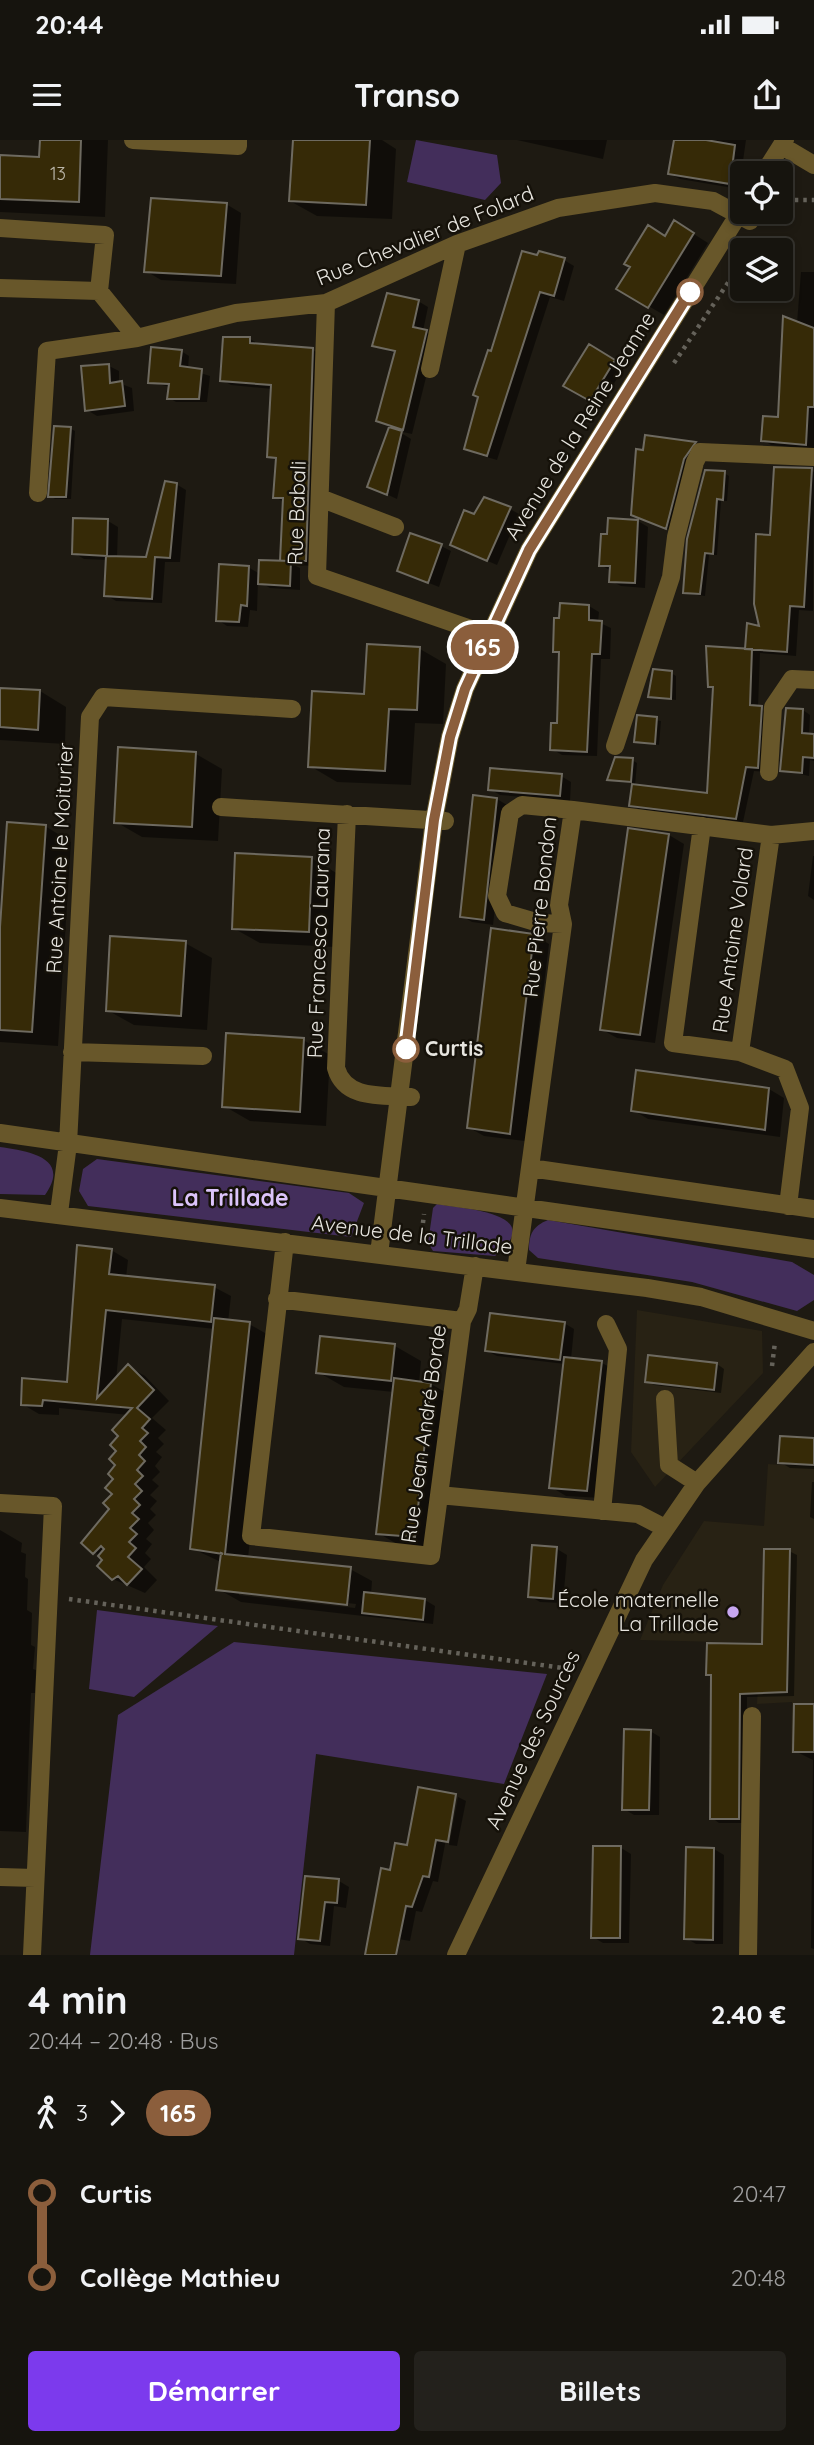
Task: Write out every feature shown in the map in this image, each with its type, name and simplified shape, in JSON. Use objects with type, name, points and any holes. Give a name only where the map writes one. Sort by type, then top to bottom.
[{"type":"street","points":[[133,140],[238,146],[238,140]]},
{"type":"street","points":[[772,161],[783,143],[811,160]]},
{"type":"street","name":"Rue Chevalier de Folard","points":[[38,493],[47,351],[136,338],[236,313],[326,303],[457,244],[558,208],[655,193],[713,201],[730,209]]},
{"type":"street","name":"Avenue de la Reine Jeanne","points":[[379,1254],[388,1189],[406,1097],[450,737],[529,550],[737,224]]},
{"type":"street","points":[[0,228],[105,235],[99,291],[136,338]]},
{"type":"street","points":[[430,369],[457,244]]},
{"type":"street","points":[[0,288],[99,291]]},
{"type":"street","name":"Rue Babali","points":[[326,303],[317,576],[492,636]]},
{"type":"street","points":[[615,746],[671,577],[676,537],[700,452],[814,457]]},
{"type":"street","points":[[320,498],[395,527]]},
{"type":"street","points":[[769,772],[773,707],[792,679],[814,680]]},
{"type":"street","name":"Rue Antoine le Moiturier","points":[[59,1213],[68,1144],[90,717],[103,697],[292,709]]},
{"type":"street","points":[[563,924],[539,923],[505,913],[497,896],[510,813],[522,805],[573,810]]},
{"type":"street","name":"Rue Francesco Laurana","points":[[221,807],[440,821]]},
{"type":"street","name":"Rue Pierre Bondon","points":[[516,1271],[563,924],[559,905],[573,810],[771,835],[814,831]]},
{"type":"street","name":"Rue Francesco Laurana","points":[[346,814],[336,1068],[340,1081],[349,1090],[406,1097]]},
{"type":"street","name":"Rue Antoine Volard","points":[[702,826],[673,1043],[740,1052],[785,1069],[800,1108],[788,1206]]},
{"type":"street","name":"Rue Antoine Volard","points":[[740,1052],[771,835]]},
{"type":"street","points":[[72,1052],[203,1056]]},
{"type":"street","name":"Avenue de la Trillade","points":[[0,1133],[812,1250]]},
{"type":"street","points":[[530,1168],[814,1209]]},
{"type":"street","name":"Avenue de la Trillade","points":[[0,1208],[59,1213],[516,1271],[701,1297],[814,1331]]},
{"type":"street","name":"Rue Jean André Borde","points":[[285,1242],[251,1536],[431,1556],[462,1321],[468,1309],[475,1266]]},
{"type":"street","points":[[278,1299],[462,1321]]},
{"type":"street","points":[[602,1511],[618,1349],[607,1324]]},
{"type":"street","name":"Avenue des Sources","points":[[456,1955],[645,1560],[697,1483],[814,1352]]},
{"type":"street","points":[[665,1399],[669,1465],[697,1483]]},
{"type":"street","points":[[439,1495],[638,1514],[665,1528]]},
{"type":"street","points":[[0,1503],[53,1506],[32,1955]]},
{"type":"street","points":[[748,1955],[752,1716]]},
{"type":"street","points":[[0,1877],[35,1878]]},
{"type":"path","points":[[793,200],[814,200]]},
{"type":"path","points":[[667,374],[730,280]]},
{"type":"path","points":[[48,1596],[592,1672]]},
{"type":"shaded area","points":[[416,140],[497,155],[501,183],[485,200],[407,182]]},
{"type":"shaded area","points":[[0,1147],[33,1154],[50,1164],[52,1182],[45,1195],[0,1194]]},
{"type":"shaded area","points":[[97,1159],[349,1193],[364,1203],[351,1237],[88,1206],[79,1191],[83,1169]]},
{"type":"shaded area","points":[[437,1204],[497,1216],[508,1222],[513,1230],[509,1242],[495,1256],[433,1251],[428,1243],[433,1208]]},
{"type":"shaded area","points":[[548,1220],[792,1262],[814,1275],[814,1300],[797,1311],[692,1282],[538,1258],[529,1250],[530,1239],[535,1228]]},
{"type":"shaded area","points":[[637,1310],[762,1331],[763,1373],[655,1487],[631,1452]]},
{"type":"shaded area","name":"École maternelle La Trillade","points":[[768,1464],[814,1467],[814,1753],[791,1753],[792,1702],[757,1704],[760,1643],[640,1640],[663,1585],[704,1521],[764,1526]]},
{"type":"shaded area","points":[[97,1610],[218,1626],[134,1697],[89,1689]]},
{"type":"shaded area","points":[[234,1642],[547,1674],[504,1784],[316,1754],[294,1955],[90,1955],[118,1715]]},
{"type":"building","points":[[40,140],[81,140],[79,202],[0,199],[0,155],[39,157]]},
{"type":"building","points":[[293,140],[370,140],[366,205],[289,201]]},
{"type":"building","points":[[674,140],[706,140],[735,145],[733,161],[730,161],[730,184],[668,174]]},
{"type":"building","points":[[151,198],[227,203],[221,276],[144,272]]},
{"type":"building","points":[[674,220],[694,233],[648,308],[616,289],[630,267],[624,264],[648,225],[665,236]]},
{"type":"building","points":[[522,251],[537,255],[539,251],[565,258],[554,296],[540,292],[487,456],[464,449],[478,397],[473,395],[488,350],[491,351]]},
{"type":"building","points":[[387,293],[419,300],[413,327],[427,330],[403,430],[376,421],[395,351],[372,346]]},
{"type":"building","points":[[783,316],[814,328],[814,407],[808,407],[806,445],[761,441],[763,416],[778,417]]},
{"type":"building","points":[[223,337],[250,337],[250,343],[313,348],[306,561],[280,561],[283,498],[273,498],[276,458],[267,457],[271,385],[220,381]]},
{"type":"building","points":[[589,344],[615,360],[590,401],[563,386]]},
{"type":"building","points":[[151,347],[182,350],[180,366],[202,369],[199,399],[167,399],[169,384],[148,383]]},
{"type":"building","points":[[109,364],[110,383],[122,381],[125,406],[85,411],[81,366]]},
{"type":"building","points":[[54,426],[71,427],[66,497],[48,497]]},
{"type":"building","points":[[389,427],[402,431],[387,495],[367,487]]},
{"type":"building","points":[[645,435],[696,442],[684,459],[666,529],[631,515],[636,449],[643,450]]},
{"type":"building","points":[[774,467],[812,468],[804,607],[790,606],[787,652],[745,649],[747,623],[759,626],[754,604],[756,534],[770,535]]},
{"type":"building","points":[[705,470],[725,471],[723,500],[717,499],[713,554],[705,553],[700,594],[683,593],[687,539]]},
{"type":"building","points":[[165,481],[177,483],[170,558],[155,557],[152,599],[104,596],[106,556],[146,557]]},
{"type":"building","points":[[484,497],[511,507],[487,561],[450,545],[464,510],[474,514]]},
{"type":"building","points":[[73,518],[108,519],[107,556],[72,554]]},
{"type":"building","points":[[608,518],[638,520],[635,583],[609,582],[610,566],[599,566],[601,534],[607,534]]},
{"type":"building","points":[[410,533],[442,544],[428,583],[397,571]]},
{"type":"building","points":[[259,560],[291,561],[290,586],[258,584]]},
{"type":"building","points":[[219,564],[249,566],[247,606],[241,605],[239,622],[216,621]]},
{"type":"building","points":[[560,603],[589,605],[589,620],[602,621],[600,654],[592,654],[587,752],[550,750],[551,723],[557,723],[559,652],[553,652],[554,618],[559,618]]},
{"type":"building","points":[[367,644],[420,647],[417,710],[389,709],[385,771],[308,767],[312,691],[364,694]]},
{"type":"building","points":[[706,646],[752,649],[750,705],[762,706],[758,768],[746,767],[736,819],[629,806],[632,784],[707,793],[713,687],[708,687]]},
{"type":"building","points":[[653,669],[672,671],[671,699],[648,697]]},
{"type":"building","points":[[0,688],[40,690],[38,730],[0,727]]},
{"type":"building","points":[[786,708],[803,709],[802,733],[814,734],[814,758],[803,757],[802,773],[780,771]]},
{"type":"building","points":[[637,715],[657,717],[655,744],[634,742]]},
{"type":"building","points":[[118,747],[196,752],[192,827],[114,823]]},
{"type":"building","points":[[615,757],[633,758],[631,782],[607,780]]},
{"type":"building","points":[[490,768],[562,774],[560,796],[488,790]]},
{"type":"building","points":[[473,795],[497,798],[484,920],[460,917]]},
{"type":"building","points":[[7,822],[46,825],[32,1032],[0,1030],[0,927]]},
{"type":"building","points":[[628,828],[669,834],[640,1035],[600,1030]]},
{"type":"building","points":[[235,853],[312,857],[309,932],[232,929]]},
{"type":"building","points":[[491,928],[534,934],[510,1134],[467,1128]]},
{"type":"building","points":[[110,936],[186,941],[181,1016],[106,1011]]},
{"type":"building","points":[[226,1033],[304,1038],[300,1112],[222,1107]]},
{"type":"building","points":[[636,1070],[769,1088],[765,1130],[631,1111]]},
{"type":"building","points":[[77,1245],[112,1249],[109,1274],[215,1285],[211,1322],[106,1310],[97,1398],[128,1364],[154,1390],[137,1408],[150,1419],[142,1428],[148,1433],[140,1441],[146,1447],[139,1455],[145,1461],[137,1470],[143,1476],[135,1484],[142,1491],[134,1499],[140,1505],[132,1513],[139,1519],[130,1528],[137,1534],[129,1542],[136,1548],[128,1557],[142,1569],[127,1585],[118,1576],[112,1580],[97,1566],[102,1560],[98,1556],[104,1549],[101,1546],[93,1554],[81,1543],[109,1509],[103,1503],[112,1494],[105,1488],[113,1479],[108,1474],[115,1465],[109,1459],[116,1451],[110,1445],[118,1436],[112,1430],[132,1408],[43,1400],[42,1406],[21,1405],[22,1378],[67,1382]]},
{"type":"building","points":[[490,1313],[565,1322],[560,1360],[485,1351]]},
{"type":"building","points":[[214,1318],[250,1322],[225,1554],[351,1567],[347,1605],[216,1590],[221,1554],[190,1549]]},
{"type":"building","points":[[320,1336],[395,1344],[391,1381],[316,1373]]},
{"type":"building","points":[[648,1355],[717,1363],[714,1390],[645,1382]]},
{"type":"building","points":[[564,1357],[602,1361],[587,1491],[549,1488]]},
{"type":"building","points":[[394,1378],[431,1383],[415,1537],[376,1534]]},
{"type":"building","points":[[780,1436],[814,1438],[814,1465],[778,1463]]},
{"type":"building","points":[[532,1545],[557,1547],[553,1599],[528,1597]]},
{"type":"building","points":[[764,1549],[790,1549],[787,1692],[740,1694],[739,1819],[710,1819],[711,1675],[706,1675],[707,1643],[762,1644]]},
{"type":"building","points":[[364,1592],[425,1599],[423,1620],[362,1613]]},
{"type":"building","points":[[794,1704],[814,1704],[814,1752],[793,1752]]},
{"type":"building","points":[[624,1729],[651,1730],[649,1810],[622,1810]]},
{"type":"building","points":[[418,1787],[456,1794],[448,1842],[436,1840],[429,1877],[423,1876],[412,1907],[406,1906],[396,1955],[365,1955],[381,1868],[390,1870],[395,1843],[407,1845]]},
{"type":"building","points":[[593,1846],[621,1846],[620,1938],[591,1938]]},
{"type":"building","points":[[686,1847],[714,1848],[713,1940],[684,1939]]},
{"type":"building","points":[[305,1876],[339,1879],[337,1903],[325,1902],[320,1941],[298,1939]]},
{"type":"bus line","name":"165","points":[[406,1049],[434,820],[450,737],[465,689],[488,634],[529,550],[606,422],[690,292]]},
{"type":"place","name":"Curtis","points":[[406,1049]]},
{"type":"place","name":"École maternelle La Trillade","points":[[733,1612]]},
{"type":"district","name":"La Trillade","points":[[230,1198]]}]
